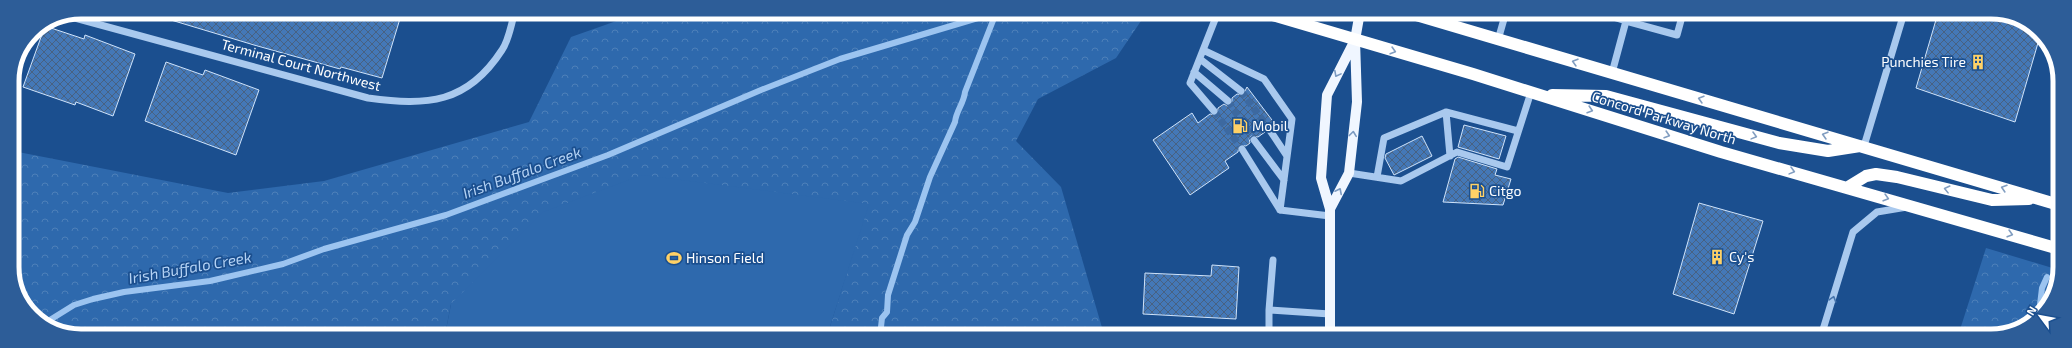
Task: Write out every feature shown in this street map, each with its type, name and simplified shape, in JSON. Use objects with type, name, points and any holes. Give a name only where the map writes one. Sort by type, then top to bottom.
[{"type":"highway","name":"Concord Parkway North","points":[[1286,19],[1721,152],[1848,187],[2053,247]]},
{"type":"highway","name":"Concord Parkway North","points":[[1429,19],[1864,146],[2053,203]]},
{"type":"highway","points":[[1535,94],[1606,96],[1779,143],[1821,150],[1828,151],[1864,146]]},
{"type":"highway","points":[[1848,187],[1866,176],[1876,174],[1897,177],[1992,200],[2041,199]]},
{"type":"main road","points":[[1330,212],[1348,173],[1357,102],[1356,40],[1359,19]]},
{"type":"main road","points":[[1330,329],[1330,212],[1321,178],[1327,95],[1356,40]]},
{"type":"street","name":"Terminal Court Northwest","points":[[79,19],[368,98],[403,103],[432,100],[461,92],[481,76],[503,49],[513,19]]},
{"type":"street","points":[[1214,111],[1190,83],[1215,19]]},
{"type":"street","points":[[1498,40],[1504,19]]},
{"type":"street","points":[[1620,19],[1677,35],[1681,19]]},
{"type":"street","points":[[1864,146],[1902,19]]},
{"type":"street","points":[[1612,73],[1626,21]]},
{"type":"street","points":[[1203,50],[1264,79],[1292,119],[1280,210]]},
{"type":"street","points":[[1200,59],[1241,91]]},
{"type":"street","points":[[1194,72],[1228,101]]},
{"type":"street","points":[[1348,173],[1401,180],[1457,152],[1507,167],[1518,131],[1535,94]]},
{"type":"street","points":[[1377,177],[1384,138],[1446,112],[1518,131]]},
{"type":"street","points":[[1446,112],[1450,156]]},
{"type":"street","points":[[1269,129],[1287,156]]},
{"type":"street","points":[[1254,140],[1284,180]]},
{"type":"street","points":[[1242,149],[1280,210]]},
{"type":"street","points":[[1824,329],[1853,232],[1877,212],[1914,206]]},
{"type":"street","points":[[1280,210],[1330,212]]},
{"type":"street","points":[[1269,329],[1273,260]]},
{"type":"street","points":[[1269,310],[1330,314]]},
{"type":"green space","points":[[622,19],[1142,19],[1116,58],[1038,99],[1016,141],[1061,187],[1102,329],[829,329],[868,204],[451,304],[446,329],[81,329],[65,327],[54,323],[37,311],[27,298],[20,279],[19,267],[19,152],[228,193],[324,181],[529,122],[571,37]]},
{"type":"green space","name":"Hinson Field","points":[[642,175],[869,204],[829,329],[446,329],[451,304],[543,212]]},
{"type":"green space","points":[[1986,248],[2053,268],[2050,287],[2046,296],[2020,296],[2020,322],[2011,326],[1991,329],[1960,329]]},
{"type":"building","points":[[168,19],[400,19],[382,78],[341,67],[340,69]]},
{"type":"building","name":"Punchies Tire","points":[[1936,19],[1991,19],[2011,22],[2025,29],[2039,41],[2015,122],[1916,88]]},
{"type":"building","points":[[50,28],[84,39],[85,35],[135,54],[113,116],[76,102],[75,105],[23,87],[43,32]]},
{"type":"building","points":[[166,62],[203,75],[205,70],[259,90],[236,155],[145,121]]},
{"type":"building","points":[[1247,87],[1275,124],[1266,125],[1265,132],[1258,137],[1251,136],[1249,138],[1250,143],[1246,146],[1239,145],[1238,152],[1225,161],[1229,168],[1190,195],[1153,140],[1192,113],[1198,123],[1210,114],[1217,115],[1218,108],[1224,104],[1227,106],[1232,105],[1232,98],[1237,94],[1243,95]]},
{"type":"building","points":[[1464,125],[1506,136],[1499,159],[1458,147]]},
{"type":"building","points":[[1422,136],[1432,156],[1394,175],[1385,158],[1386,154]]},
{"type":"building","name":"Citgo","points":[[1458,157],[1497,169],[1495,175],[1511,179],[1503,205],[1443,202],[1455,159]]},
{"type":"building","name":"Cy's","points":[[1699,203],[1763,221],[1734,314],[1673,294]]},
{"type":"building","points":[[1212,265],[1239,267],[1236,319],[1143,314],[1145,273],[1211,276]]},
{"type":"waterway","name":"Irish Buffalo Creek","points":[[50,320],[74,305],[93,299],[124,292],[210,281],[283,264],[324,249],[446,215],[608,155],[761,90],[840,59],[974,19]]},
{"type":"waterway","points":[[881,329],[882,318],[887,312],[888,295],[907,235],[915,222],[930,177],[955,122],[994,19]]},
{"type":"waterway","points":[[2041,296],[2042,288],[2047,277]]},
{"type":"tunnel","points":[[1241,91],[1269,129]]},
{"type":"tunnel","points":[[1228,101],[1254,140]]},
{"type":"tunnel","points":[[1214,111],[1242,149]]},
{"type":"place","name":"Punchies Tire","points":[[1978,62]]},
{"type":"place","name":"Mobil","points":[[1240,126]]},
{"type":"place","name":"Citgo","points":[[1477,191]]},
{"type":"place","name":"Cy's","points":[[1717,257]]},
{"type":"place","name":"Hinson Field","points":[[674,258]]}]
